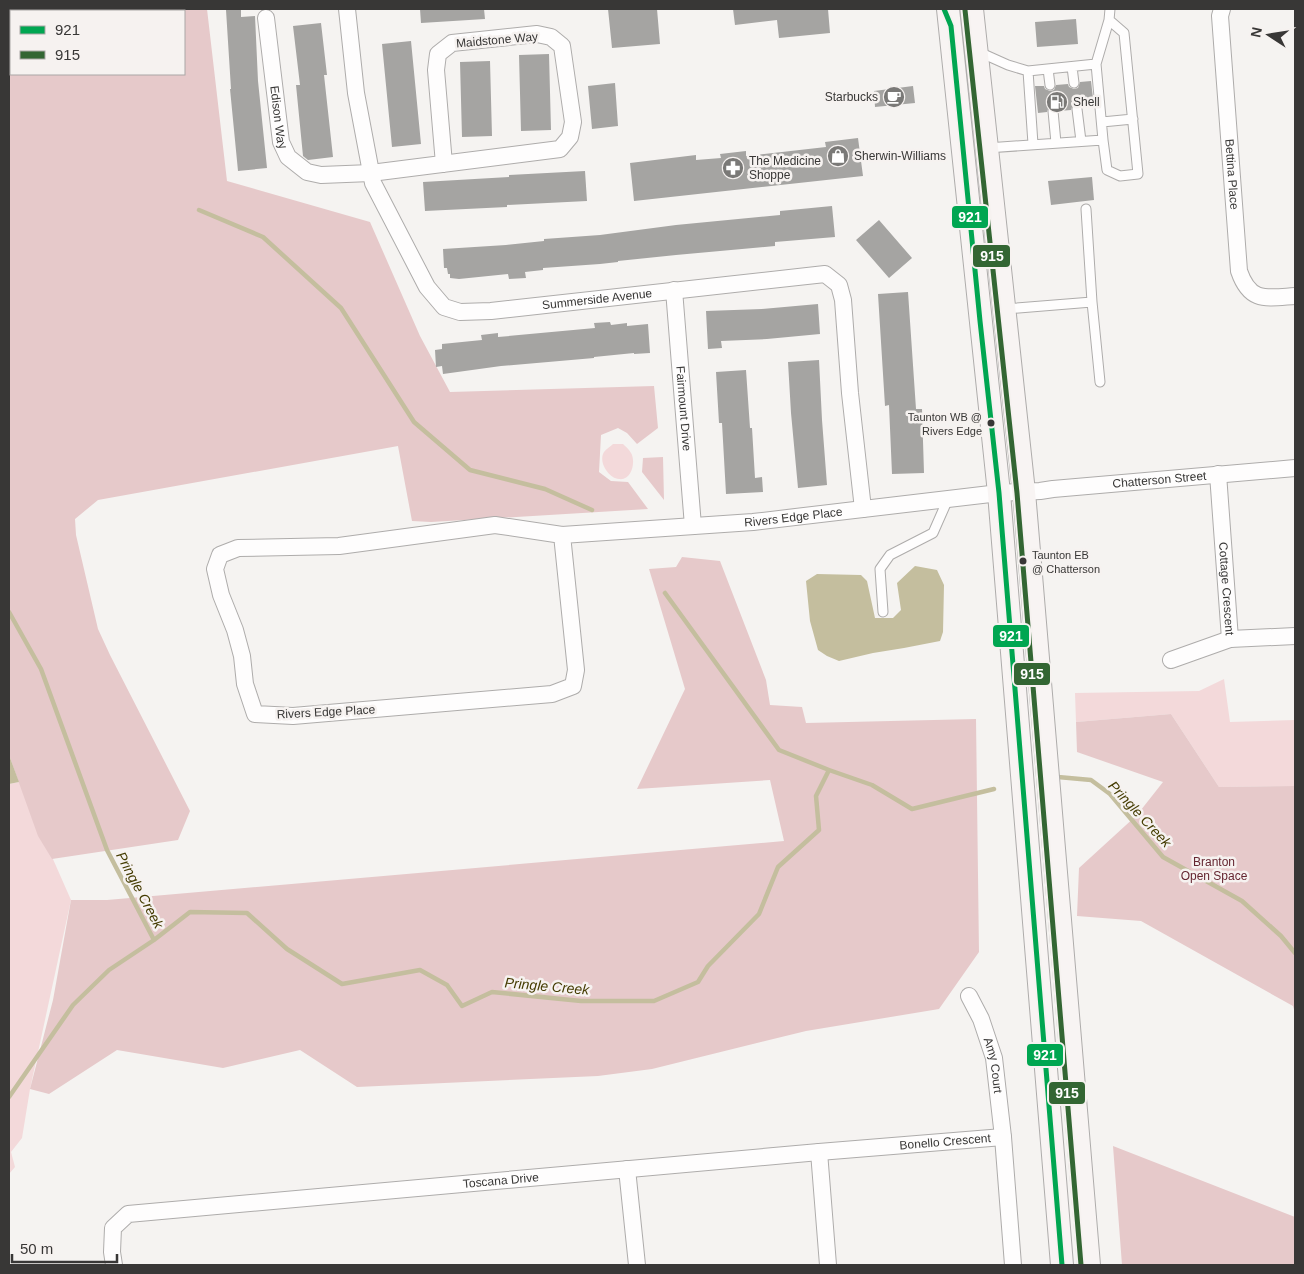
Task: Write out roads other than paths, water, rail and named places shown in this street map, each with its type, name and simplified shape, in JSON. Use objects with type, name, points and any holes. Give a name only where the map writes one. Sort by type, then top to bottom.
[{"type":"main road","points":[[948,14],[1000,493],[1062,1265]]},
{"type":"main road","points":[[975,14],[977,51],[1024,492],[1089,1265]]},
{"type":"main road","points":[[1044,1034],[1068,1031]]},
{"type":"main road","points":[[1052,1153],[1079,1150]]},
{"type":"street","name":"Summerside Avenue","points":[[347,9],[356,94],[373,183],[427,287],[444,306],[460,312],[491,311],[825,274],[839,285],[843,300],[850,393],[863,509]]},
{"type":"street","name":"Bettina Place","points":[[1222,9],[1220,16],[1240,271],[1244,284],[1254,294],[1270,298],[1295,296]]},
{"type":"street","name":"Edison Way","points":[[266,18],[281,142],[288,157],[307,172],[321,175],[371,173]]},
{"type":"street","name":"Maidstone Way","points":[[371,173],[444,164],[560,149],[570,137],[573,122],[562,46],[552,37],[537,34],[452,43],[438,54],[436,70],[444,164]]},
{"type":"street","name":"Fairmount Drive","points":[[674,290],[693,526]]},
{"type":"street","name":"Chatterson Street","points":[[1024,492],[1295,468]]},
{"type":"street","name":"Cottage Crescent","points":[[1218,474],[1230,639],[1295,636]]},
{"type":"street","name":"Rivers Edge Place","points":[[562,535],[576,670],[573,686],[552,694],[293,716],[255,714],[245,684],[242,656],[235,630],[221,594],[215,569],[220,555],[238,548],[339,546],[495,526],[562,535],[753,522],[1000,493],[1024,492]]},
{"type":"street","points":[[1171,660],[1230,639]]},
{"type":"street","name":"Amy Court","points":[[969,996],[980,1019],[994,1058],[1003,1137]]},
{"type":"street","name":"Bonello Crescent","points":[[819,1152],[1003,1137],[1013,1265]]},
{"type":"street","points":[[819,1152],[828,1265]]},
{"type":"street","name":"Toscana Drive","points":[[114,1265],[112,1252],[113,1228],[128,1214],[819,1152]]},
{"type":"street","points":[[627,1169],[637,1265]]},
{"type":"lane","points":[[1109,20],[1124,33],[1138,174],[1120,176],[1106,170],[1096,64],[1109,20],[1110,9]]},
{"type":"lane","points":[[977,51],[1008,65],[1028,71],[1096,64]]},
{"type":"lane","points":[[1072,67],[1074,83]]},
{"type":"lane","points":[[1048,69],[1050,85]]},
{"type":"lane","points":[[1028,71],[1034,144]]},
{"type":"lane","points":[[1077,109],[1081,141]]},
{"type":"lane","points":[[1053,111],[1056,143]]},
{"type":"lane","points":[[1102,122],[1133,119]]},
{"type":"lane","points":[[987,148],[1103,140]]},
{"type":"lane","points":[[1086,209],[1092,302],[1100,382]]},
{"type":"lane","points":[[1005,309],[1092,302]]},
{"type":"lane","points":[[883,612],[880,569],[890,555],[933,533],[948,499]]},
{"type":"waterway","points":[[199,210],[263,237],[341,308],[414,422],[470,470],[545,489],[592,510]]},
{"type":"waterway","points":[[665,593],[779,750],[872,785],[912,809],[994,789]]},
{"type":"waterway","name":"Pringle Creek","points":[[9,612],[41,669],[107,850],[154,940]]},
{"type":"waterway","name":"Pringle Creek","points":[[9,1097],[73,1005],[109,970],[154,940],[190,912],[247,913],[287,949],[342,984],[420,970],[447,985],[462,1006],[492,992],[581,1001],[654,1001],[698,982],[708,966],[759,914],[778,867],[819,830],[816,796],[829,770]]},
{"type":"waterway","name":"Pringle Creek","points":[[1058,777],[1091,780],[1110,794],[1163,857],[1242,901],[1281,936],[1295,953]]},
{"type":"place","name":"Starbucks","points":[[894,97]]},
{"type":"place","name":"Shell","points":[[1057,102]]},
{"type":"place","name":"Sherwin-Williams","points":[[838,156]]},
{"type":"place","name":"The Medicine Shoppe","points":[[733,168]]},
{"type":"place","name":"Taunton WB @ Rivers Edge","points":[[991,423]]},
{"type":"place","name":"Taunton EB @ Chatterson","points":[[1023,561]]},
{"type":"park label","name":"Branton Open Space","points":[[1214,869]]}]
